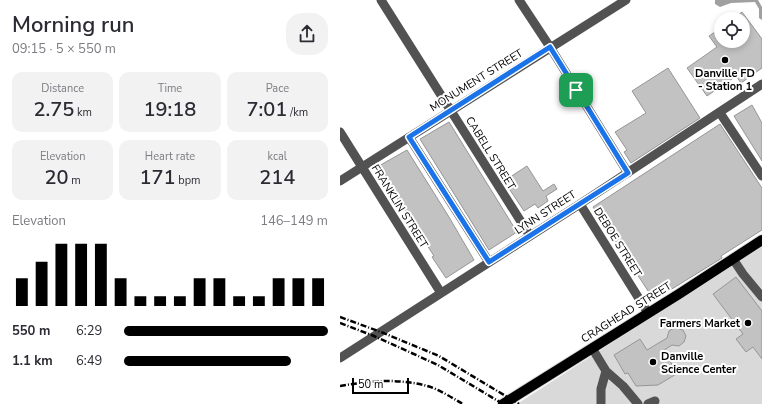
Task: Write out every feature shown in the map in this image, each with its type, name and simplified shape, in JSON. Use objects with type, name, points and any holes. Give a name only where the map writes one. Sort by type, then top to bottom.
[{"type":"main road","name":"CRAGHEAD STREET","points":[[503,404],[762,240]]},
{"type":"street","name":"CABELL STREET","points":[[381,0],[530,236]]},
{"type":"street","points":[[519,0],[628,173]]},
{"type":"street","name":"MONUMENT STREET","points":[[340,181],[626,0]]},
{"type":"street","name":"LYNN STREET","points":[[340,358],[628,173],[762,84]]},
{"type":"street","points":[[720,113],[762,176]]},
{"type":"street","name":"FRANKLIN STREET","points":[[340,132],[441,293]]},
{"type":"street","points":[[409,137],[489,262]]},
{"type":"street","name":"DEBOE STREET","points":[[580,204],[648,313]]},
{"type":"street","points":[[733,259],[762,297]]},
{"type":"street","points":[[592,348],[606,370],[623,386],[638,404]]},
{"type":"street","points":[[601,404],[601,389],[606,370]]},
{"type":"shaded area","points":[[715,0],[758,0],[762,7],[762,20],[759,18],[759,9],[755,2],[731,3],[720,7],[715,4]]},
{"type":"shaded area","points":[[762,246],[762,404],[517,404]]},
{"type":"building","name":"Danville FD - Station 1","points":[[750,23],[762,39],[762,68],[741,83],[736,76],[707,96],[687,68],[716,48],[750,48]]},
{"type":"building","name":"Danville FD - Station 1","points":[[714,33],[714,43],[709,36]]},
{"type":"building","points":[[668,68],[700,118],[631,163],[624,152],[627,150],[615,132],[646,113],[632,91]]},
{"type":"building","points":[[752,105],[762,123],[762,161],[734,116]]},
{"type":"building","points":[[449,122],[517,232],[489,250],[420,139]]},
{"type":"building","points":[[720,124],[762,188],[762,230],[721,256],[722,258],[654,300],[593,207]]},
{"type":"building","points":[[407,150],[474,260],[446,278],[432,257],[434,256],[377,167]]},
{"type":"building","points":[[527,166],[543,191],[554,184],[557,189],[546,196],[548,201],[538,208],[535,204],[524,211],[504,181]]},
{"type":"building","name":"Farmers Market","points":[[736,277],[762,311],[762,359],[753,347],[746,352],[736,339],[743,334],[713,294]]},
{"type":"building","points":[[674,328],[683,330],[686,336],[684,342],[679,346],[672,345],[663,351],[678,373],[658,385],[636,386],[628,373],[625,374],[614,355],[640,339],[647,350],[667,338],[669,331]]},
{"type":"railway","points":[[340,317],[439,356],[519,404]]},
{"type":"railway","points":[[340,323],[374,336],[438,365],[503,404]]},
{"type":"railway","points":[[340,386],[384,381],[416,383],[436,389],[463,404]]},
{"type":"place","name":"Danville FD - Station 1","points":[[725,60]]},
{"type":"place","name":"Farmers Market","points":[[748,323]]},
{"type":"place","name":"Danville Science Center","points":[[653,362]]},
{"type":"route","points":[[550,47],[576,90],[628,173],[489,262],[409,137],[550,47]]}]
